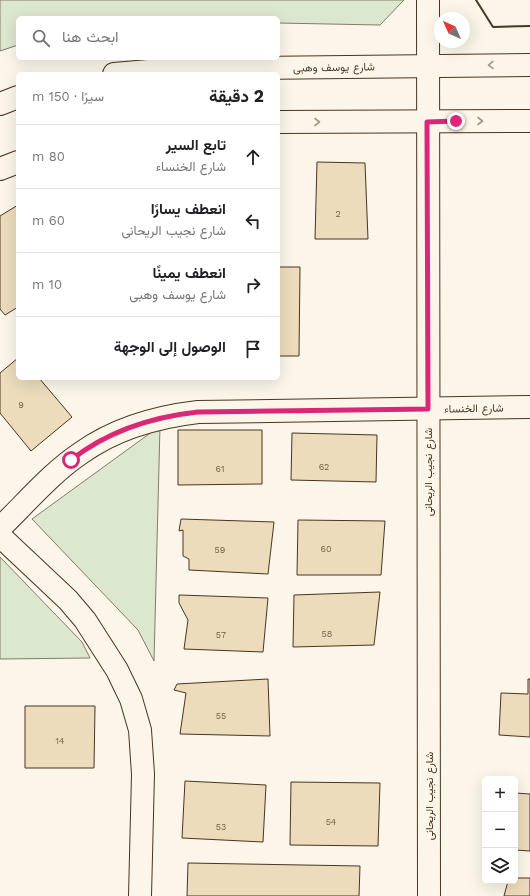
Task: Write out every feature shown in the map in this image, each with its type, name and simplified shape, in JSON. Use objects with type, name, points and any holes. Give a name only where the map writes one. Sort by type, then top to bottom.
[{"type":"street","name":"شارع نجيب الريحانى","points":[[428,0],[426,66],[429,896]]},
{"type":"street","name":"شارع يوسف وهبى","points":[[137,72],[172,69],[530,65]]},
{"type":"street","points":[[0,104],[16,98]]},
{"type":"street","points":[[280,122],[530,121]]},
{"type":"street","points":[[0,169],[16,163]]},
{"type":"street","name":"شارع الخنساء","points":[[0,528],[62,468],[80,453],[121,430],[146,421],[172,415],[198,412],[530,407]]},
{"type":"street","points":[[0,536],[68,600],[85,620],[117,670],[131,699],[140,730],[143,774],[140,896]]},
{"type":"green space","points":[[0,0],[404,0],[380,25],[280,23],[280,16],[16,16],[16,46],[0,51]]},
{"type":"green space","points":[[160,426],[154,661],[138,630],[32,519]]},
{"type":"green space","points":[[0,557],[82,642],[90,658],[0,659]]},
{"type":"building","points":[[317,162],[365,163],[368,239],[315,239]]},
{"type":"building","points":[[16,206],[16,308],[5,315],[0,309],[0,216]]},
{"type":"building","points":[[280,267],[300,267],[299,356],[280,356]]},
{"type":"building","points":[[16,360],[16,380],[41,380],[72,417],[31,451],[0,413],[0,373]]},
{"type":"building","points":[[178,430],[262,430],[262,484],[178,485]]},
{"type":"building","points":[[292,433],[377,435],[376,482],[291,480]]},
{"type":"building","points":[[181,519],[274,522],[268,574],[189,570],[189,559],[183,556],[183,530],[179,531]]},
{"type":"building","points":[[298,520],[385,521],[381,575],[297,575]]},
{"type":"building","points":[[380,592],[374,645],[293,647],[294,595]]},
{"type":"building","points":[[179,595],[268,598],[263,652],[184,649],[188,620],[179,603]]},
{"type":"building","points":[[268,679],[270,736],[180,734],[186,693],[174,690],[177,684]]},
{"type":"building","points":[[528,679],[530,679],[530,737],[499,735],[501,693],[528,694]]},
{"type":"building","points":[[25,706],[95,706],[94,768],[25,768]]},
{"type":"building","points":[[185,781],[266,785],[263,842],[182,838]]},
{"type":"building","points":[[291,782],[380,783],[378,846],[290,845]]},
{"type":"building","points":[[518,793],[530,794],[530,851],[518,850]]},
{"type":"building","points":[[188,863],[360,866],[359,896],[187,896]]},
{"type":"building","points":[[518,878],[530,878],[530,896],[504,896],[507,884],[518,884]]},
{"type":"wall","points":[[476,0],[493,27],[530,26]]},
{"type":"route","points":[[71,460],[100,440],[121,430],[146,421],[172,415],[198,412],[428,409],[427,122],[456,121]]}]
